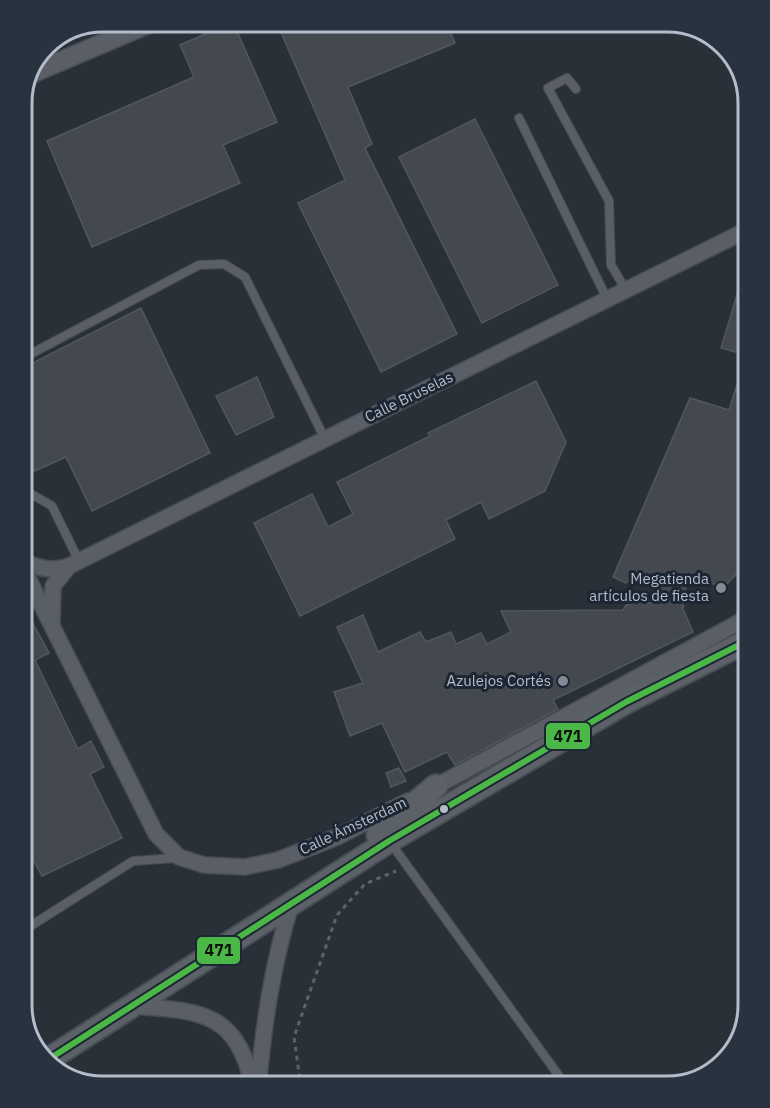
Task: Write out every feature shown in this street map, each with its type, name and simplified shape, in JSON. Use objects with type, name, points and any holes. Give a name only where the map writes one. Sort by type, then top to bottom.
[{"type":"main road","points":[[55,1055],[389,841],[626,702],[738,646]]},
{"type":"main road","points":[[312,891],[436,786]]},
{"type":"street","points":[[39,70],[129,32]]},
{"type":"street","name":"Calle Bruselas","points":[[74,563],[738,234]]},
{"type":"street","points":[[32,566],[52,570],[74,563]]},
{"type":"street","points":[[51,625],[53,586],[74,563]]},
{"type":"street","points":[[32,585],[156,834],[179,858]]},
{"type":"street","name":"Calle Ámsterdam","points":[[179,858],[204,865],[245,867],[278,860],[337,837],[738,623]]},
{"type":"street","points":[[259,1076],[265,1009],[278,947],[291,905]]},
{"type":"street","points":[[133,1006],[200,1013],[219,1023],[236,1039],[251,1076]]},
{"type":"lane","points":[[576,89],[567,78],[549,88],[609,201],[611,265],[626,290]]},
{"type":"lane","points":[[519,118],[607,299]]},
{"type":"lane","points":[[32,353],[199,265],[224,264],[245,277],[326,439]]},
{"type":"lane","points":[[32,494],[52,506],[74,563]]},
{"type":"lane","points":[[389,841],[559,1076]]},
{"type":"lane","points":[[32,925],[133,861],[179,858]]},
{"type":"path","points":[[299,1076],[294,1037],[337,915],[365,884],[406,867]]},
{"type":"building","points":[[210,32],[237,32],[277,122],[223,145],[240,183],[92,247],[47,141],[194,77],[180,45]]},
{"type":"building","points":[[281,32],[450,32],[455,43],[348,87],[372,144],[365,148],[457,334],[381,372],[298,203],[345,180]]},
{"type":"building","points":[[475,119],[558,285],[482,323],[399,157]]},
{"type":"building","points":[[738,292],[738,353],[721,348]]},
{"type":"building","points":[[141,308],[210,453],[92,511],[66,457],[32,472],[32,363]]},
{"type":"building","points":[[257,377],[274,417],[236,435],[216,396]]},
{"type":"building","points":[[536,381],[566,442],[545,491],[489,519],[481,502],[446,520],[455,539],[300,616],[254,523],[312,494],[328,527],[353,514],[337,482],[430,436],[428,433]]},
{"type":"building","points":[[738,381],[738,572],[727,584],[686,584],[683,609],[693,632],[553,700],[558,709],[455,765],[447,752],[405,772],[382,723],[350,736],[334,692],[363,683],[337,627],[363,615],[378,652],[420,632],[426,642],[451,632],[456,644],[481,633],[487,644],[511,632],[501,611],[623,610],[626,605],[636,603],[667,603],[642,570],[626,583],[613,577],[690,398],[729,410]]},
{"type":"building","points":[[32,621],[49,653],[35,660],[78,749],[91,741],[104,767],[90,774],[122,838],[42,876],[32,858]]},
{"type":"building","points":[[399,768],[406,781],[391,787],[386,773]]},
{"type":"transit line","name":"471","points":[[53,1057],[389,841],[626,702],[738,646]]},
{"type":"place","name":"Megatienda artículos de fiesta","points":[[721,588]]},
{"type":"place","name":"Azulejos Cortés","points":[[563,681]]}]
